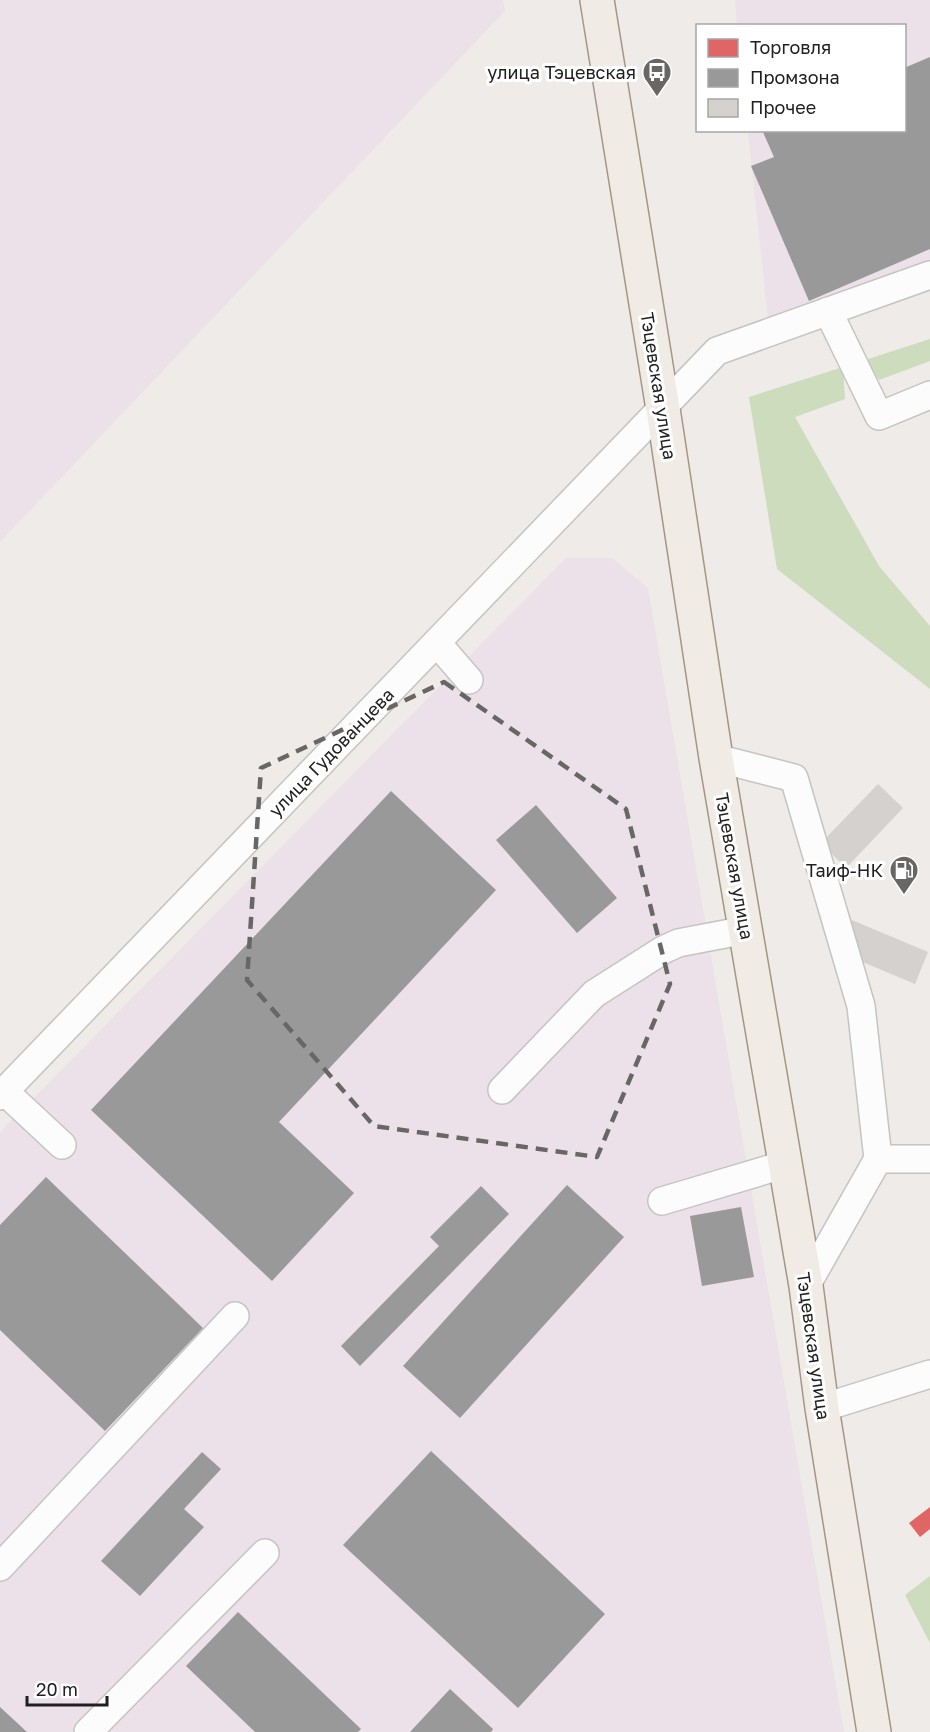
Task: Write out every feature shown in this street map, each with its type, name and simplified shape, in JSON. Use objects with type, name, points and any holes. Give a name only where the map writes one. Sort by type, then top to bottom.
[{"type":"main road","name":"Тэцевская улица","points":[[597,0],[716,758],[807,1286],[822,1408],[874,1732]]},
{"type":"street","name":"улица Гудованцева","points":[[2,1094],[717,351],[930,275]]},
{"type":"street","points":[[828,311],[879,416],[930,395]]},
{"type":"street","points":[[436,643],[469,680]]},
{"type":"street","points":[[716,758],[794,778],[861,1006],[878,1159],[807,1286]]},
{"type":"street","points":[[502,1090],[594,994],[663,950],[678,943],[746,930]]},
{"type":"street","points":[[2,1094],[62,1145]]},
{"type":"street","points":[[878,1159],[930,1159]]},
{"type":"street","points":[[662,1201],[786,1164]]},
{"type":"street","points":[[0,1567],[235,1317]]},
{"type":"street","points":[[822,1408],[930,1374]]},
{"type":"street","points":[[88,1732],[265,1553]]},
{"type":"highlighted area","points":[[444,682],[626,809],[670,984],[597,1157],[374,1126],[247,980],[261,768]]},
{"type":"shaded area","points":[[0,0],[503,0],[505,11],[0,542]]},
{"type":"shaded area","points":[[735,0],[930,0],[930,261],[768,320],[748,132],[906,132],[906,24],[737,24]]},
{"type":"shaded area","points":[[566,558],[612,558],[648,588],[844,1732],[0,1732],[0,1132]]},
{"type":"green space","points":[[930,339],[930,361],[879,380],[865,360]]},
{"type":"green space","points":[[843,367],[845,399],[795,417],[879,566],[930,626],[930,689],[777,569],[749,397]]},
{"type":"green space","points":[[930,1576],[930,1643],[905,1595]]},
{"type":"building: Торговля","points":[[930,1507],[930,1529],[920,1537],[909,1523]]},
{"type":"building: Промзона","points":[[930,57],[930,249],[809,301],[751,166],[774,157],[763,132],[906,132],[906,67]]},
{"type":"building: Промзона","points":[[391,791],[496,890],[279,1122],[354,1193],[272,1281],[91,1110]]},
{"type":"building: Промзона","points":[[536,805],[617,898],[577,933],[496,840]]},
{"type":"building: Промзона","points":[[46,1177],[203,1328],[105,1431],[0,1330],[0,1225]]},
{"type":"building: Промзона","points":[[567,1185],[624,1237],[460,1418],[403,1366]]},
{"type":"building: Промзона","points":[[481,1186],[509,1214],[360,1366],[341,1346],[439,1246],[430,1237]]},
{"type":"building: Промзона","points":[[741,1207],[754,1277],[702,1286],[690,1216]]},
{"type":"building: Промзона","points":[[431,1451],[605,1614],[518,1708],[343,1545]]},
{"type":"building: Промзона","points":[[202,1452],[221,1469],[184,1509],[204,1527],[140,1596],[101,1561]]},
{"type":"building: Промзона","points":[[238,1612],[361,1729],[358,1732],[255,1732],[186,1666]]},
{"type":"building: Промзона","points":[[450,1689],[493,1729],[491,1732],[410,1732]]},
{"type":"building: Промзона","points":[[0,1707],[27,1732],[0,1732]]},
{"type":"building: Прочее","points":[[878,784],[903,808],[846,868],[821,843]]},
{"type":"building: Прочее","points":[[852,920],[928,952],[915,984],[839,952]]},
{"type":"place","name":"улица Тэцевская","points":[[657,98]]},
{"type":"place","name":"Таиф-НК","points":[[904,896]]}]
